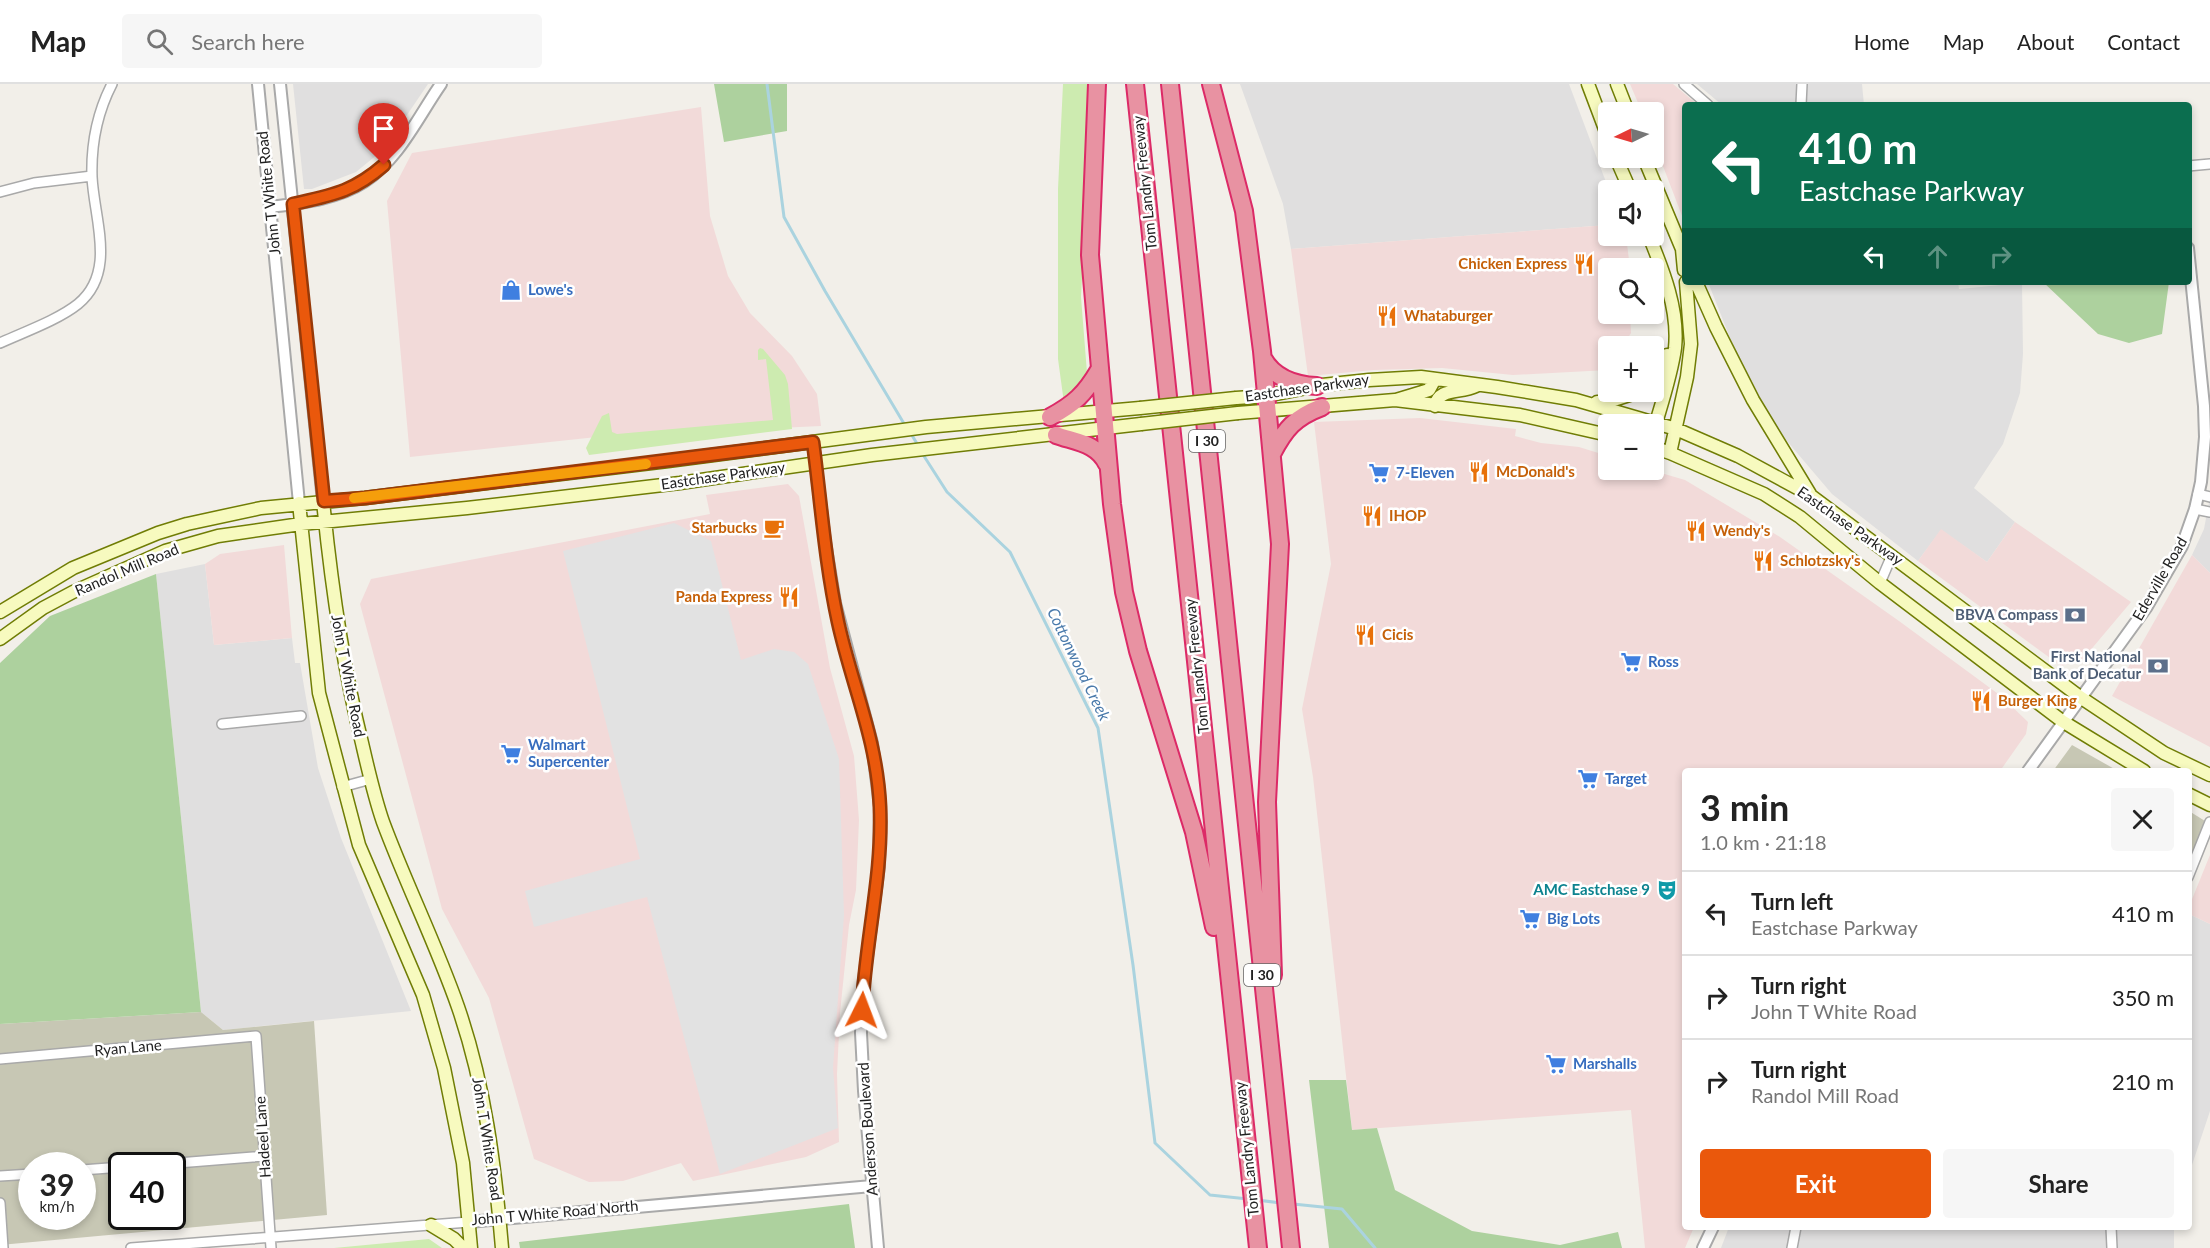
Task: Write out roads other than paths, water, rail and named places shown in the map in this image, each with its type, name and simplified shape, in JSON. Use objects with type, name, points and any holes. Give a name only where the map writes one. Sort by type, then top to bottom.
[{"type":"highway","points":[[1097,84],[1090,255],[1104,428],[1124,592],[1138,651],[1194,832],[1232,1015]]},
{"type":"highway","name":"Tom Landry Freeway","points":[[1135,84],[1258,1248]]},
{"type":"highway","name":"I 30","points":[[1170,84],[1291,1248]]},
{"type":"highway","points":[[1211,84],[1244,211],[1262,356],[1280,552],[1267,802],[1275,1011],[1285,1128],[1281,1152]]},
{"type":"highway","points":[[1262,356],[1268,367],[1278,375],[1302,385],[1317,386]]},
{"type":"highway","points":[[1050,417],[1075,402],[1099,370]]},
{"type":"highway","points":[[1272,454],[1292,423],[1305,413],[1322,407]]},
{"type":"highway","points":[[1056,435],[1080,441],[1101,452],[1108,465]]},
{"type":"main road","points":[[1588,84],[1598,110]]},
{"type":"main road","points":[[1617,84],[1624,102]]},
{"type":"main road","points":[[1648,168],[1682,250]]},
{"type":"main road","points":[[1652,246],[1670,296],[1675,338],[1664,401],[1659,414]]},
{"type":"main road","points":[[1670,453],[1687,377],[1691,344],[1686,285]]},
{"type":"main road","points":[[1697,285],[1753,400],[1810,495]]},
{"type":"main road","points":[[1664,364],[1675,338]]},
{"type":"main road","name":"Eastchase Parkway","points":[[301,524],[580,495],[680,483],[816,462],[1238,413],[1317,386],[1387,378],[1435,379],[1576,400],[1615,414]]},
{"type":"main road","points":[[1395,400],[1429,390],[1435,379]]},
{"type":"main road","points":[[1435,406],[1436,398],[1440,394],[1467,390],[1479,385]]},
{"type":"main road","name":"Eastchase Parkway","points":[[299,503],[365,498],[959,424],[1236,398],[1267,404],[1322,407],[1395,400],[1520,415],[1598,433]]},
{"type":"main road","points":[[1576,400],[1598,401]]},
{"type":"main road","name":"Eastchase Parkway","points":[[1664,428],[1676,429],[1738,456],[1810,495],[2080,697],[2164,753],[2210,775]]},
{"type":"main road","name":"Eastchase Parkway","points":[[1664,451],[1764,494],[1800,517],[1880,583],[2062,721],[2140,768]]},
{"type":"main road","points":[[578,472],[580,495]]},
{"type":"main road","name":"John T White Road","points":[[324,501],[336,613],[348,685],[370,779],[383,821],[458,1008],[475,1065],[488,1123],[502,1248]]},
{"type":"main road","name":"John T White Road","points":[[299,503],[319,693],[359,845],[423,995],[434,1031],[459,1133],[471,1248]]},
{"type":"main road","name":"Randol Mill Road","points":[[0,612],[73,568],[158,534],[218,516],[299,503]]},
{"type":"main road","name":"Randol Mill Road","points":[[0,639],[43,608],[165,551],[218,536],[301,524]]},
{"type":"main road","points":[[2192,796],[2210,805]]},
{"type":"main road","points":[[431,1224],[463,1248]]},
{"type":"street","points":[[0,343],[78,304],[96,280],[102,254],[92,176],[95,126],[112,84]]},
{"type":"street","name":"John T White Road","points":[[258,84],[299,503]]},
{"type":"street","name":"John T White Road","points":[[280,84],[324,501]]},
{"type":"street","points":[[270,207],[293,204],[352,188],[365,181],[384,165],[401,145],[441,84]]},
{"type":"street","points":[[1684,84],[1705,102]]},
{"type":"street","points":[[1801,102],[1802,84]]},
{"type":"street","points":[[2192,166],[2210,164]]},
{"type":"street","points":[[0,192],[34,183],[92,176]]},
{"type":"street","name":"Ederville Road","points":[[2030,768],[2146,608],[2182,546],[2195,509],[2204,459],[2204,406],[2192,285]]},
{"type":"street","name":"Anderson Boulevard","points":[[813,442],[836,609],[872,743],[880,807],[879,866],[863,987],[861,1033],[878,1248]]},
{"type":"street","points":[[2198,494],[2210,497]]},
{"type":"street","points":[[2195,509],[2210,512]]},
{"type":"street","points":[[1880,583],[1892,555]]},
{"type":"street","points":[[222,724],[300,716]]},
{"type":"street","points":[[342,787],[370,779]]},
{"type":"street","points":[[2192,867],[2210,822]]},
{"type":"street","name":"Ryan Lane","points":[[0,1059],[256,1036]]},
{"type":"street","name":"Hadeel Lane","points":[[256,1036],[271,1248]]},
{"type":"street","points":[[186,1162],[264,1156]]},
{"type":"street","points":[[0,1176],[18,1175]]},
{"type":"street","name":"John T White Road North","points":[[131,1248],[469,1222],[872,1186]]},
{"type":"street","points":[[0,1203],[3,1248]]},
{"type":"street","points":[[1703,1248],[1712,1230]]},
{"type":"street","points":[[1792,1248],[1795,1230]]},
{"type":"street","points":[[2111,1230],[2112,1248]]},
{"type":"waterway","name":"Cottonwood Creek","points":[[767,84],[784,217],[906,427]]},
{"type":"waterway","name":"Cottonwood Creek","points":[[910,432],[919,447]]},
{"type":"waterway","name":"Cottonwood Creek","points":[[922,453],[947,492],[1010,552],[1098,728],[1133,965],[1155,1143],[1210,1195],[1248,1199]]},
{"type":"waterway","name":"Cottonwood Creek","points":[[1257,1200],[1281,1203]]},
{"type":"waterway","name":"Cottonwood Creek","points":[[1293,1204],[1342,1209],[1375,1248]]},
{"type":"place","name":"Chicken Express","points":[[1584,264]]},
{"type":"place","name":"Lowe's","points":[[511,290]]},
{"type":"place","name":"Whataburger","points":[[1387,316]]},
{"type":"place","name":"McDonald's","points":[[1479,472]]},
{"type":"place","name":"7-Eleven","points":[[1379,473]]},
{"type":"place","name":"IHOP","points":[[1372,516]]},
{"type":"place","name":"Starbucks","points":[[774,528]]},
{"type":"place","name":"Wendy's","points":[[1696,531]]},
{"type":"place","name":"Schlotzsky's","points":[[1763,561]]},
{"type":"place","name":"Panda Express","points":[[789,597]]},
{"type":"place","name":"BBVA Compass","points":[[2075,615]]},
{"type":"place","name":"Cicis","points":[[1365,635]]},
{"type":"place","name":"Ross","points":[[1631,662]]},
{"type":"place","name":"First National Bank of Decatur","points":[[2158,666]]},
{"type":"place","name":"Burger King","points":[[1981,701]]},
{"type":"place","name":"Walmart Supercenter","points":[[511,754]]},
{"type":"place","name":"Target","points":[[1588,779]]},
{"type":"place","name":"AMC Eastchase 9","points":[[1667,890]]},
{"type":"place","name":"Big Lots","points":[[1530,919]]},
{"type":"place","name":"Marshalls","points":[[1556,1064]]}]
